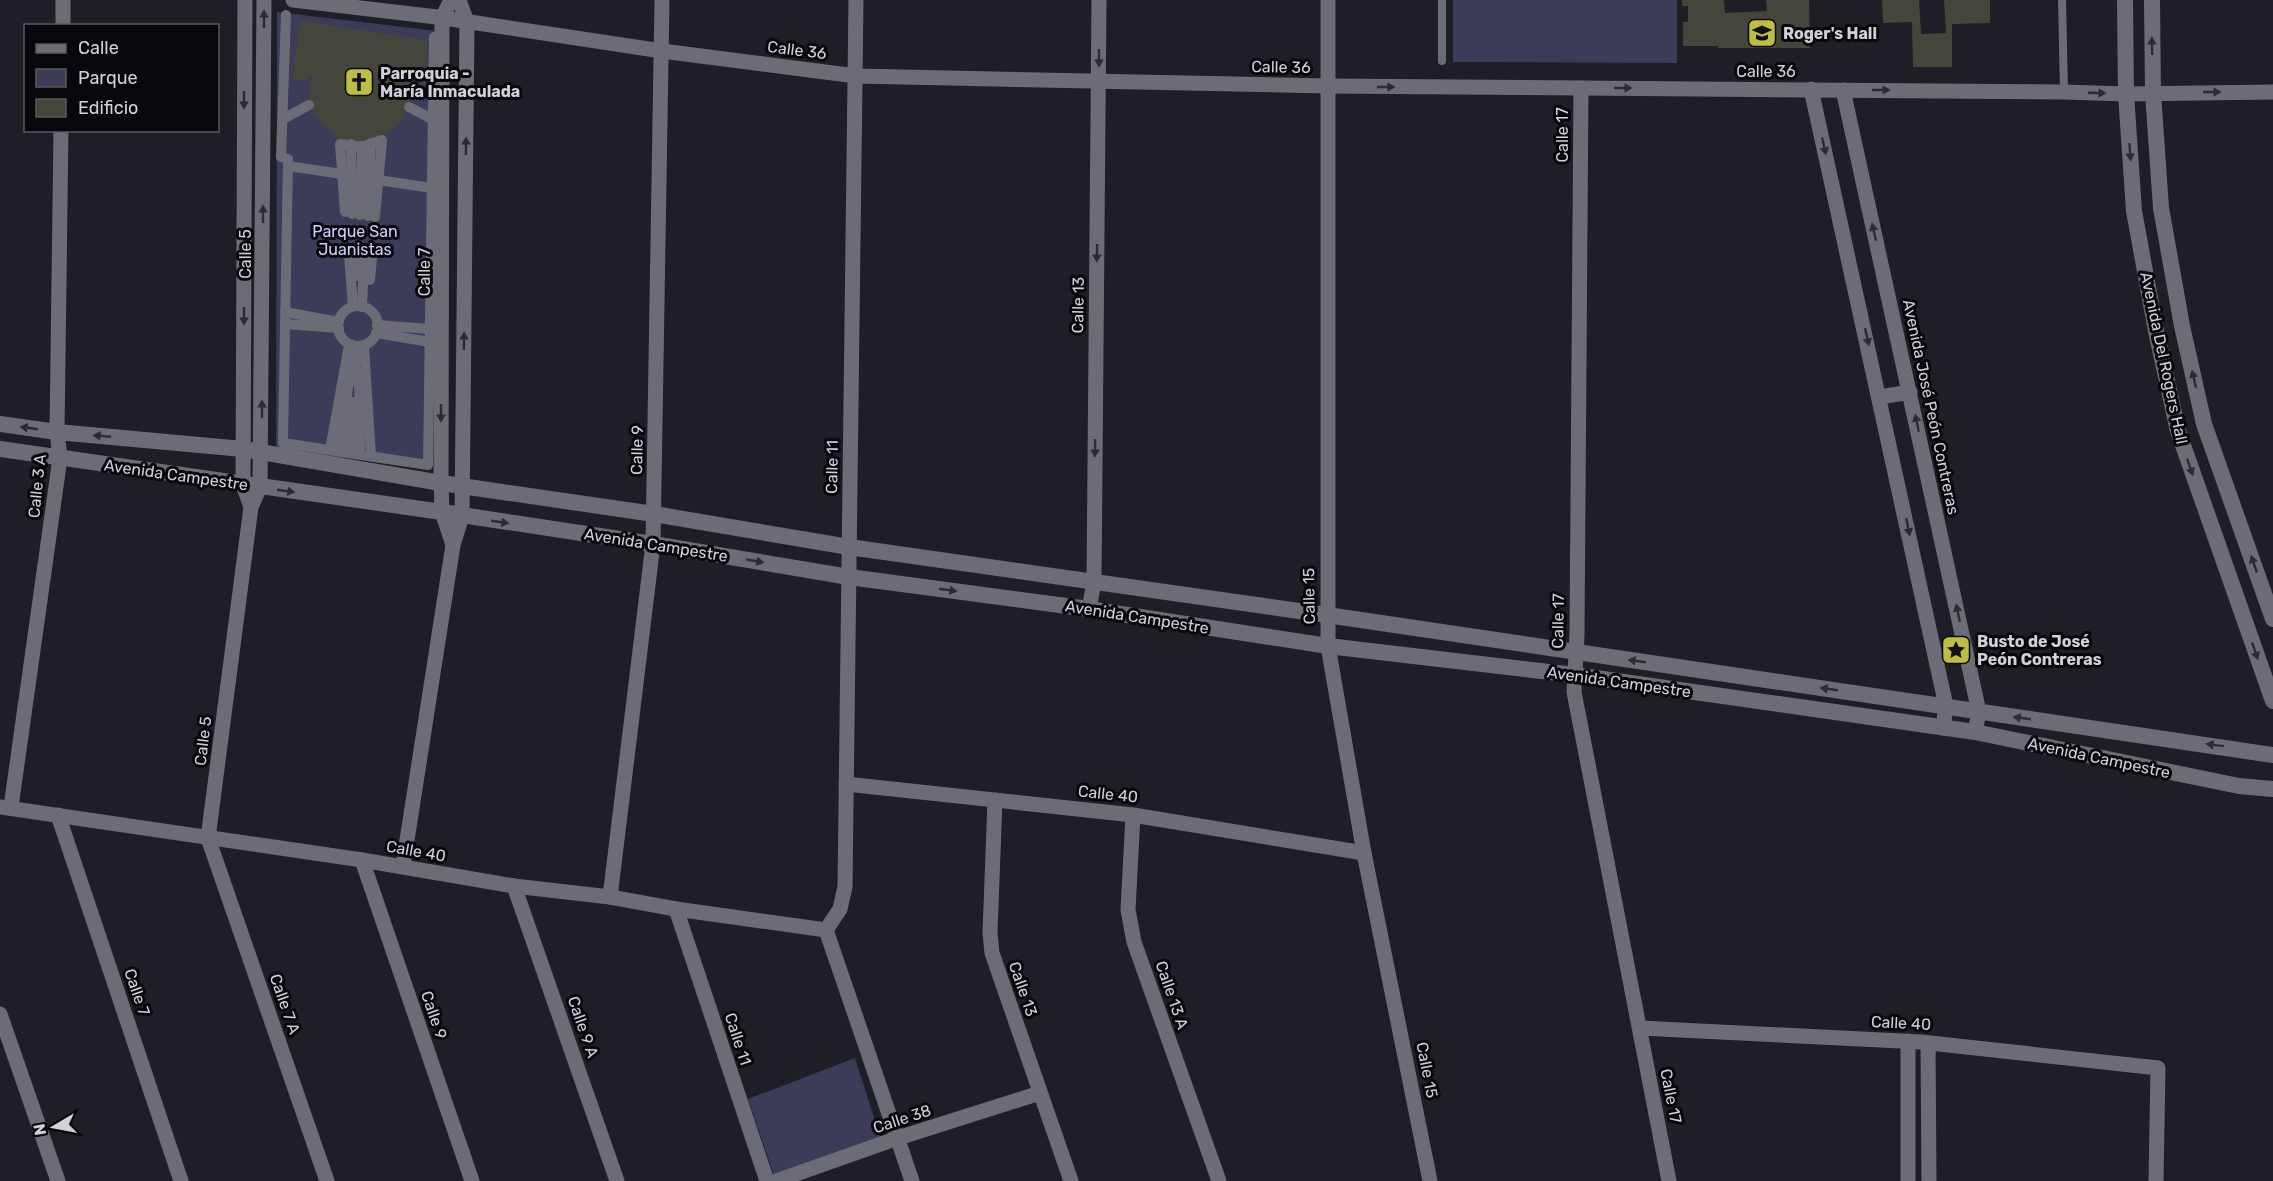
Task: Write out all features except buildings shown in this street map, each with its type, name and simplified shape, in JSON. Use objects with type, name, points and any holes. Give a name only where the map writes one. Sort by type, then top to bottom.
[{"type":"street","points":[[63,0],[63,24]]},
{"type":"street","name":"Calle 5","points":[[245,0],[243,485],[251,507]]},
{"type":"street","name":"Calle 5","points":[[208,838],[251,507],[260,488],[264,0]]},
{"type":"street","name":"Calle 36","points":[[293,0],[442,18],[662,51],[856,76],[1327,86],[1811,89],[2126,94],[2273,92]]},
{"type":"street","name":"Calle 7","points":[[451,0],[442,18],[441,483],[442,512],[453,545]]},
{"type":"street","name":"Calle 7","points":[[403,866],[453,545],[462,516],[467,22],[459,0]]},
{"type":"street","name":"Calle 9","points":[[610,897],[653,544],[662,0]]},
{"type":"street","name":"Calle 11","points":[[826,930],[840,909],[844,887],[856,0]]},
{"type":"street","name":"Calle 13","points":[[1089,609],[1094,582],[1099,0]]},
{"type":"street","name":"Calle 15","points":[[1328,0],[1328,646],[1364,852],[1430,1181]]},
{"type":"street","name":"Avenida Del Rogers Hall","points":[[2125,0],[2126,94],[2134,211],[2156,331],[2178,431],[2273,701]]},
{"type":"street","name":"Avenida Del Rogers Hall","points":[[2152,0],[2153,93],[2161,208],[2182,326],[2204,424],[2273,619]]},
{"type":"street","points":[[286,15],[281,157],[288,159],[282,443],[428,465],[434,37]]},
{"type":"street","name":"Calle 17","points":[[1581,88],[1574,692],[1669,1181]]},
{"type":"street","points":[[1811,89],[1946,706],[1943,728]]},
{"type":"street","name":"Avenida José Peón Contreras","points":[[1843,90],[1979,712],[1975,732]]},
{"type":"street","points":[[283,119],[309,105]]},
{"type":"street","points":[[409,106],[432,119]]},
{"type":"street","name":"Calle 3 A","points":[[6,807],[60,458],[57,432],[62,132]]},
{"type":"street","points":[[382,140],[378,180],[360,215],[342,174],[340,144],[361,144],[382,140]]},
{"type":"street","points":[[360,215],[361,144]]},
{"type":"street","points":[[360,215],[361,144]]},
{"type":"street","points":[[288,166],[342,174]]},
{"type":"street","points":[[378,180],[432,188]]},
{"type":"street","points":[[360,307],[360,257],[360,307]]},
{"type":"street","points":[[356,346],[339,334],[340,315],[360,307]]},
{"type":"street","points":[[356,346],[375,337],[377,320],[360,307]]},
{"type":"street","points":[[285,318],[339,325]]},
{"type":"street","points":[[376,328],[430,336]]},
{"type":"street","points":[[350,453],[356,346]]},
{"type":"street","points":[[350,453],[356,346]]},
{"type":"street","points":[[350,453],[356,346]]},
{"type":"street","points":[[1880,397],[1910,393]]},
{"type":"street","name":"Avenida Campestre","points":[[0,424],[57,432],[243,449],[441,483],[654,514],[849,547],[1327,615],[2136,735],[2226,746],[2273,755]]},
{"type":"street","name":"Avenida Campestre","points":[[0,449],[260,488],[442,512],[849,577],[1089,609],[1328,646],[1575,675],[1975,732],[2239,786],[2273,789]]},
{"type":"street","name":"Calle 40","points":[[846,784],[1133,815],[1364,852]]},
{"type":"street","name":"Calle 13","points":[[995,800],[990,933],[992,953],[1071,1181]]},
{"type":"street","name":"Calle 40","points":[[6,807],[403,866],[514,886],[610,897],[676,909],[826,930]]},
{"type":"street","name":"Calle 7","points":[[58,815],[181,1181]]},
{"type":"street","name":"Calle 13 A","points":[[1133,815],[1128,910],[1134,942],[1219,1181]]},
{"type":"street","name":"Calle 7 A","points":[[208,838],[327,1181]]},
{"type":"street","name":"Calle 9","points":[[362,860],[472,1181]]},
{"type":"street","name":"Calle 9 A","points":[[514,886],[617,1181]]},
{"type":"street","name":"Calle 11","points":[[676,909],[767,1181]]},
{"type":"street","points":[[826,930],[912,1181]]},
{"type":"street","points":[[0,1014],[58,1181]]},
{"type":"street","name":"Calle 40","points":[[1640,1028],[1928,1042],[2158,1068],[2156,1181]]},
{"type":"street","points":[[1908,1041],[1908,1181]]},
{"type":"street","points":[[1928,1042],[1929,1181]]},
{"type":"street","name":"Calle 38","points":[[776,1181],[898,1138],[1040,1093]]},
{"type":"lane","points":[[1442,0],[1442,61]]},
{"type":"lane","points":[[2061,0],[2064,92]]},
{"type":"green space","points":[[1453,0],[1677,0],[1677,63],[1453,62]]},
{"type":"green space","name":"Parque San Juanistas","points":[[277,12],[437,31],[432,470],[276,449]]},
{"type":"green space","points":[[855,1058],[881,1139],[774,1175],[748,1099]]},
{"type":"place","name":"Roger's Hall","points":[[1762,33]]},
{"type":"place","name":"Parroquia - María Inmaculada","points":[[359,82]]},
{"type":"place","name":"Busto de José Peón Contreras","points":[[1956,650]]}]
